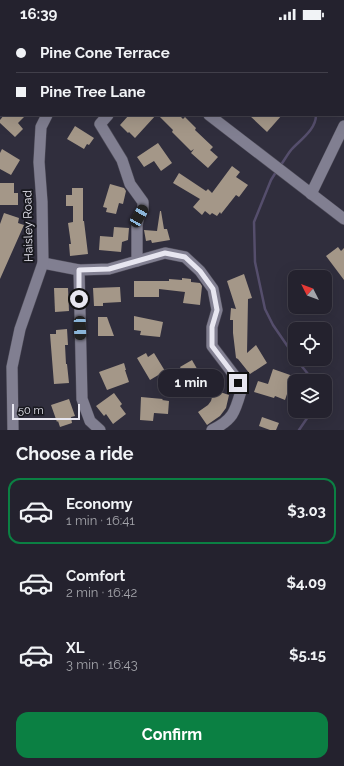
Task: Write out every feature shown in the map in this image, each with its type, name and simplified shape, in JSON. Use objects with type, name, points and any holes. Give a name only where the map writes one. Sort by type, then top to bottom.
[{"type":"street","name":"Haisley Road","points":[[13,430],[12,367],[20,329],[43,263],[42,202],[39,162],[40,127],[46,116]]},
{"type":"street","points":[[107,116],[100,124],[122,160],[130,184],[142,202],[143,209],[139,216],[137,226],[137,261]]},
{"type":"street","points":[[210,116],[344,219]]},
{"type":"street","points":[[311,194],[344,126]]},
{"type":"street","points":[[43,263],[79,270],[109,269],[165,253],[185,257],[200,271],[213,289],[217,310],[212,327],[212,346],[234,375],[241,391],[235,411],[223,425],[212,430]]},
{"type":"street","points":[[79,270],[82,399],[90,421],[100,430]]},
{"type":"building","points":[[3,116],[25,116],[18,123],[23,129],[15,137],[0,123],[0,120]]},
{"type":"building","points":[[128,116],[155,116],[135,138],[120,125]]},
{"type":"building","points":[[159,116],[180,116],[183,119],[185,117],[196,128],[195,130],[213,147],[210,150],[218,157],[208,168],[191,153],[194,149],[191,151],[172,132],[173,130]]},
{"type":"building","points":[[250,116],[281,116],[267,132]]},
{"type":"building","points":[[75,126],[94,138],[84,149],[67,139]]},
{"type":"building","points":[[158,143],[172,163],[161,171],[154,161],[144,167],[137,157]]},
{"type":"building","points":[[2,149],[20,160],[11,175],[0,169],[0,153]]},
{"type":"building","points":[[232,166],[240,172],[236,177],[248,185],[239,197],[236,195],[221,214],[220,212],[217,216],[212,213],[210,215],[205,211],[202,215],[193,207],[200,199],[173,183],[179,173],[206,191],[208,189],[212,193]]},
{"type":"building","points":[[0,183],[14,183],[14,193],[18,193],[18,205],[0,205]]},
{"type":"building","points":[[110,184],[124,188],[126,191],[123,204],[119,203],[116,214],[106,212],[107,208],[103,207]]},
{"type":"building","points":[[72,188],[83,188],[83,221],[88,254],[70,256],[69,244],[71,244],[68,223],[73,222],[73,206],[66,206],[66,195],[72,195]]},
{"type":"building","points":[[160,211],[164,229],[167,229],[170,240],[152,243],[151,240],[146,241],[144,230],[157,231]]},
{"type":"building","points":[[4,213],[19,218],[18,223],[24,225],[0,279],[0,224]]},
{"type":"building","points":[[114,227],[129,228],[128,240],[122,242],[121,252],[99,250],[100,236],[113,237]]},
{"type":"building","points":[[338,247],[341,251],[344,248],[344,280],[326,256]]},
{"type":"building","points":[[244,274],[252,298],[248,299],[247,353],[256,345],[267,363],[250,374],[236,358],[233,320],[230,320],[231,308],[236,309],[227,281]]},
{"type":"building","points":[[182,278],[191,279],[191,282],[200,283],[202,286],[200,305],[183,303],[185,292],[159,289],[159,297],[134,297],[134,281],[169,281],[169,279],[182,280]]},
{"type":"building","points":[[120,287],[121,302],[103,303],[103,306],[94,306],[93,288]]},
{"type":"building","points":[[54,288],[68,288],[69,311],[55,312]]},
{"type":"building","points":[[134,316],[163,322],[160,337],[140,335],[141,331],[134,330]]},
{"type":"building","points":[[98,317],[107,317],[114,336],[98,336]]},
{"type":"building","points":[[67,329],[68,345],[65,345],[69,383],[54,384],[50,334],[56,334],[56,330]]},
{"type":"building","points":[[146,353],[148,357],[154,353],[165,371],[150,380],[137,358]]},
{"type":"building","points":[[192,360],[204,381],[192,388],[180,367]]},
{"type":"building","points":[[124,363],[129,382],[107,390],[99,372]]},
{"type":"building","points":[[273,369],[288,374],[288,391],[285,400],[275,396],[274,398],[254,392],[258,381],[268,384]]},
{"type":"building","points":[[214,390],[229,395],[226,408],[220,416],[207,425],[198,412],[211,401]]},
{"type":"building","points":[[114,393],[122,404],[120,406],[126,414],[113,424],[106,414],[104,416],[96,406]]},
{"type":"building","points":[[141,397],[169,401],[168,414],[154,413],[153,421],[140,420]]},
{"type":"building","points":[[69,399],[75,416],[71,417],[72,423],[60,427],[51,405]]},
{"type":"building","points":[[262,417],[279,423],[276,430],[270,430],[259,426]]},
{"type":"waterway","points":[[280,166],[291,150],[310,130],[316,116]]},
{"type":"waterway","points":[[276,172],[271,180],[254,222],[255,262],[265,309],[273,325],[288,347]]},
{"type":"waterway","points":[[302,366],[308,374]]},
{"type":"waterway","points":[[299,430],[307,418]]},
{"type":"route","points":[[79,299],[79,270],[109,269],[165,253],[185,257],[200,271],[213,289],[217,310],[212,327],[212,346],[234,375],[238,383]]}]
